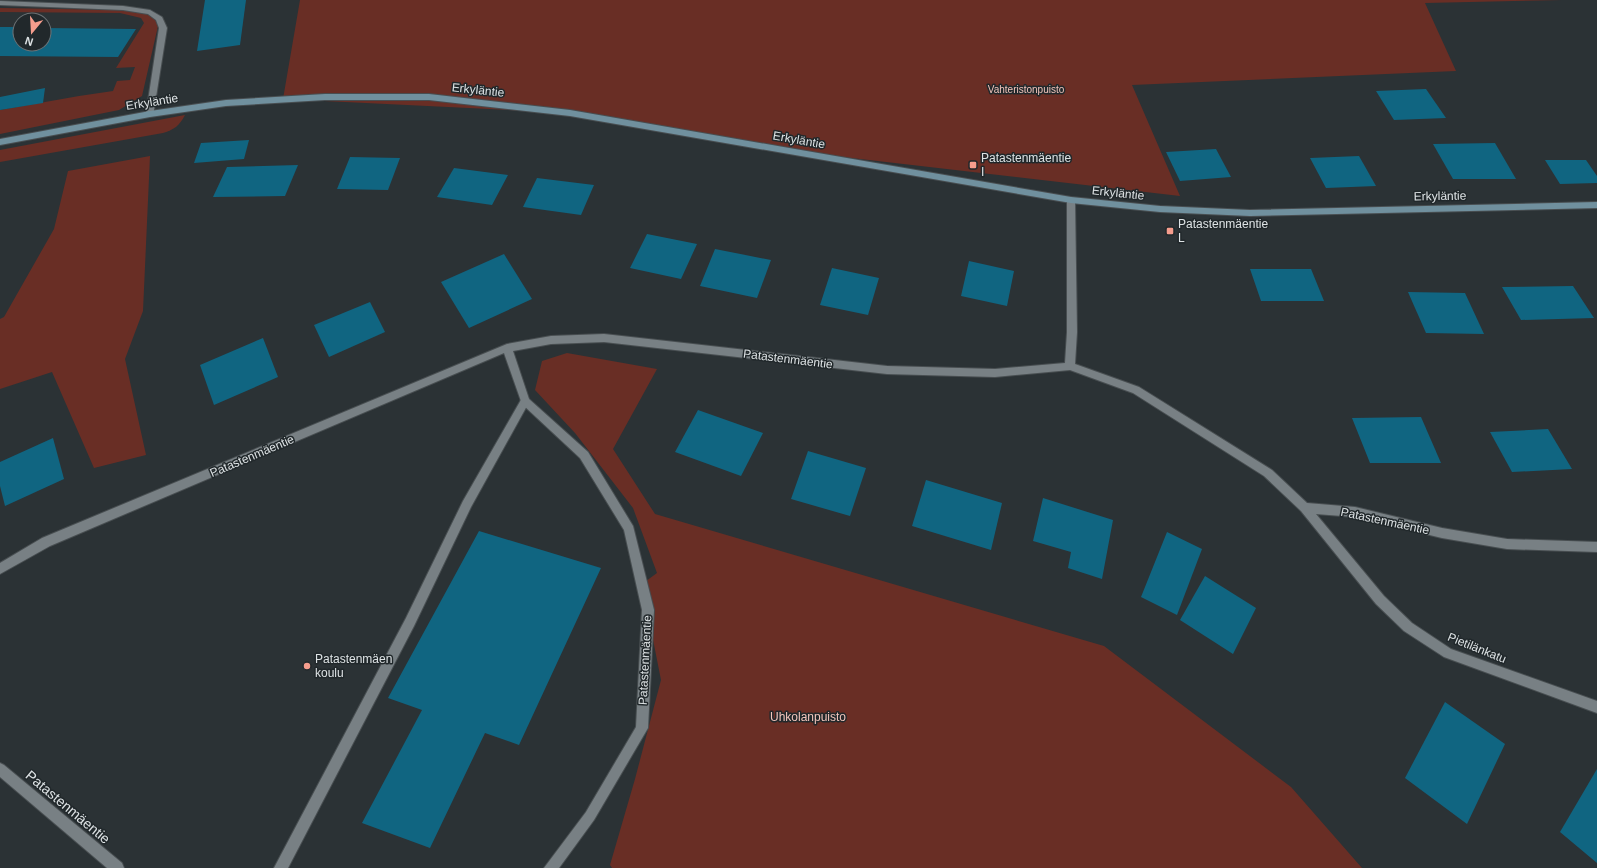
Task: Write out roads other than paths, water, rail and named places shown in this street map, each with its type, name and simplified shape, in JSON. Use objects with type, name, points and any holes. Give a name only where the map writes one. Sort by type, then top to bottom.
[{"type":"street","points":[[0,3],[123,8],[150,12],[159,18],[163,28],[150,114]]},
{"type":"street","name":"Erkyläntie","points":[[0,142],[150,114],[226,103],[325,97],[429,97],[486,102],[570,113],[1071,200],[1192,212],[1250,213],[1597,205]]},
{"type":"street","points":[[1070,366],[1072,332],[1071,200]]},
{"type":"street","name":"Patastenmäentie","points":[[0,569],[46,542],[507,348],[551,340],[604,338],[888,370],[995,373],[1070,366],[1136,390],[1268,473],[1305,508],[1355,512],[1442,533],[1507,544],[1597,546]]},
{"type":"street","name":"Patastenmäentie","points":[[507,348],[525,401],[584,455],[630,529],[648,610],[642,728],[590,816],[551,868]]},
{"type":"street","points":[[281,868],[410,622],[468,504],[525,401]]},
{"type":"street","name":"Pietilänkatu","points":[[1305,508],[1380,600],[1408,627],[1448,653],[1597,707]]},
{"type":"street","name":"Patastenmäentie","points":[[0,769],[117,868]]},
{"type":"place","name":"Patastenmäentie I","points":[[973,165]]},
{"type":"place","name":"Patastenmäentie L","points":[[1170,231]]},
{"type":"place","name":"Patastenmäen koulu","points":[[307,666]]},
{"type":"park label","name":"Vahteristonpuisto","points":[[1026,89]]},
{"type":"park label","name":"Uhkolanpuisto","points":[[808,717]]}]
